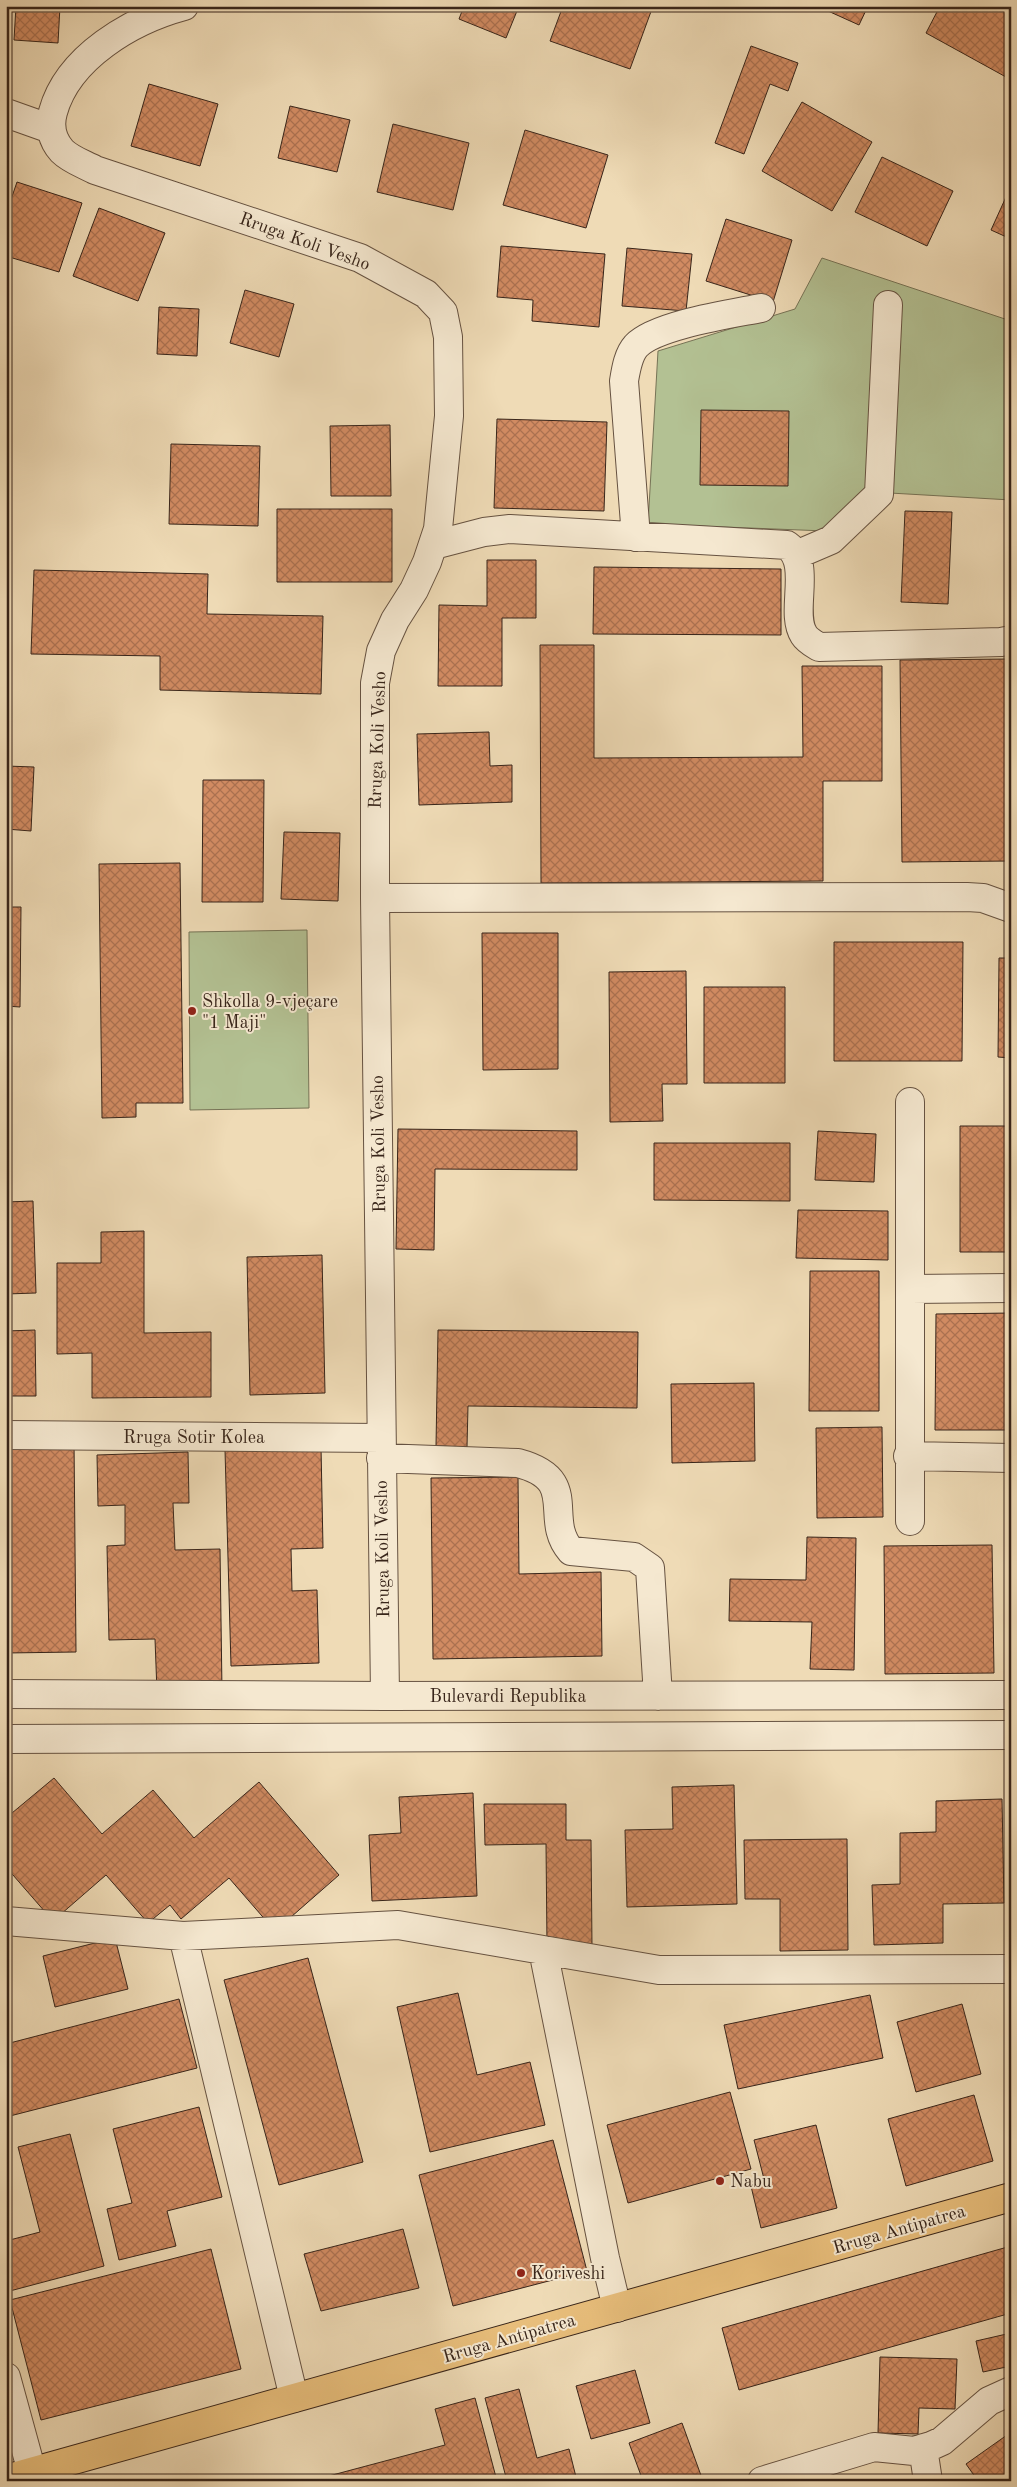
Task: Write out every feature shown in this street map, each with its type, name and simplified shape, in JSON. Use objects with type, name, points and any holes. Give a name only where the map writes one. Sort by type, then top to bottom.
[{"type":"main road","name":"Rruga Antipatrea","points":[[19,2475],[1011,2197]]},
{"type":"street","points":[[6,114],[51,129],[56,101],[65,84],[82,64],[109,42],[139,24],[184,6]]},
{"type":"street","name":"Rruga Koli Vesho","points":[[51,129],[55,142],[62,151],[72,159],[95,170],[360,258],[426,294],[443,312],[448,336],[449,416],[434,545],[414,590],[395,620],[381,651],[375,683],[375,898],[385,1696]]},
{"type":"street","points":[[796,555],[831,540],[879,494],[888,305]]},
{"type":"street","points":[[636,537],[624,382],[628,362],[636,346],[649,336],[707,319],[761,308]]},
{"type":"street","points":[[434,545],[484,532],[510,529],[787,545],[796,555],[802,628],[804,634],[819,647],[1001,642],[1011,640]]},
{"type":"street","points":[[375,898],[966,897],[983,898],[1011,908]]},
{"type":"street","points":[[910,1102],[911,1289],[908,1456],[910,1521]]},
{"type":"street","points":[[911,1289],[1011,1288]]},
{"type":"street","name":"Rruga Sotir Kolea","points":[[6,1435],[381,1448],[518,1463],[535,1467],[550,1478],[558,1493],[562,1542],[571,1551],[634,1558],[650,1568],[658,1696]]},
{"type":"street","points":[[908,1456],[1011,1458]]},
{"type":"street","name":"Bulevardi Republika","points":[[6,1694],[385,1696],[1011,1695]]},
{"type":"street","points":[[6,1739],[1011,1735]]},
{"type":"street","points":[[6,1921],[182,1936],[398,1925],[659,1970],[1011,1969]]},
{"type":"street","points":[[182,1936],[294,2398]]},
{"type":"street","points":[[543,1950],[605,2258],[618,2308]]},
{"type":"street","points":[[6,2377],[19,2475]]},
{"type":"street","points":[[762,2481],[874,2447],[914,2451],[923,2448],[942,2441],[990,2402],[1011,2391]]},
{"type":"street","points":[[923,2448],[928,2481]]},
{"type":"green space","points":[[822,258],[1011,321],[1011,500],[890,493],[851,532],[648,524],[658,351],[795,309]]},
{"type":"green space","points":[[307,930],[309,1108],[190,1110],[189,932]]},
{"type":"building","points":[[16,6],[60,6],[58,43],[14,40]]},
{"type":"building","points":[[464,6],[519,6],[506,38],[459,19]]},
{"type":"building","points":[[563,6],[653,6],[630,69],[550,41]]},
{"type":"building","points":[[817,6],[868,6],[859,25]]},
{"type":"building","points":[[940,6],[1011,6],[1011,67],[1006,77],[926,33]]},
{"type":"building","points":[[751,46],[798,63],[788,91],[770,84],[744,154],[715,143]]},
{"type":"building","points":[[149,84],[218,104],[200,166],[131,146]]},
{"type":"building","points":[[802,102],[872,142],[832,211],[762,171]]},
{"type":"building","points":[[290,106],[350,120],[337,172],[278,158]]},
{"type":"building","points":[[393,124],[469,143],[453,210],[377,192]]},
{"type":"building","points":[[525,130],[608,155],[586,228],[503,205]]},
{"type":"building","points":[[882,157],[953,191],[927,246],[855,212]]},
{"type":"building","points":[[17,182],[82,203],[59,272],[6,256],[6,214]]},
{"type":"building","points":[[1011,186],[1011,239],[991,230]]},
{"type":"building","points":[[99,208],[165,233],[138,301],[73,276]]},
{"type":"building","points":[[726,219],[792,240],[773,302],[706,281]]},
{"type":"building","points":[[501,246],[605,254],[599,327],[532,321],[533,300],[497,297]]},
{"type":"building","points":[[627,248],[692,254],[686,311],[622,306]]},
{"type":"building","points":[[245,290],[294,304],[279,357],[230,343]]},
{"type":"building","points":[[159,307],[199,309],[197,356],[157,354]]},
{"type":"building","points":[[701,410],[789,411],[788,486],[700,485]]},
{"type":"building","points":[[497,419],[607,422],[604,511],[494,508]]},
{"type":"building","points":[[390,425],[391,496],[331,496],[330,426]]},
{"type":"building","points":[[171,444],[260,446],[258,526],[169,524]]},
{"type":"building","points":[[277,509],[392,509],[392,582],[277,582]]},
{"type":"building","points":[[905,511],[952,512],[948,604],[901,602]]},
{"type":"building","points":[[487,560],[536,560],[536,618],[502,618],[502,686],[438,686],[439,605],[487,606]]},
{"type":"building","points":[[594,567],[781,569],[781,635],[593,634]]},
{"type":"building","points":[[34,570],[208,574],[207,614],[323,616],[321,694],[160,690],[160,656],[31,654]]},
{"type":"building","points":[[540,645],[594,645],[594,758],[803,757],[802,666],[882,666],[882,781],[823,781],[823,881],[541,883]]},
{"type":"building","points":[[1011,659],[1011,861],[902,862],[900,660]]},
{"type":"building","points":[[489,732],[490,766],[512,765],[512,802],[419,805],[417,734]]},
{"type":"building","points":[[6,766],[34,767],[31,831],[6,829]]},
{"type":"building","points":[[203,780],[264,780],[263,902],[202,902]]},
{"type":"building","points":[[284,832],[340,833],[338,901],[281,899]]},
{"type":"building","points":[[180,863],[183,1103],[136,1103],[136,1117],[102,1118],[99,864]]},
{"type":"building","points":[[6,907],[21,907],[20,1007],[6,1006]]},
{"type":"building","points":[[482,933],[558,933],[558,1069],[483,1070]]},
{"type":"building","points":[[834,942],[963,942],[962,1061],[834,1061]]},
{"type":"building","points":[[999,958],[1011,958],[1011,1058],[998,1057]]},
{"type":"building","points":[[686,971],[687,1084],[662,1084],[663,1121],[610,1122],[609,972]]},
{"type":"building","points":[[704,987],[785,987],[785,1083],[704,1083]]},
{"type":"building","points":[[960,1126],[1011,1126],[1011,1252],[960,1252]]},
{"type":"building","points":[[398,1129],[577,1131],[577,1170],[435,1169],[434,1250],[396,1249]]},
{"type":"building","points":[[818,1131],[876,1134],[874,1182],[815,1180]]},
{"type":"building","points":[[654,1143],[790,1143],[790,1201],[654,1200]]},
{"type":"building","points":[[33,1201],[36,1293],[6,1294],[6,1202]]},
{"type":"building","points":[[798,1210],[888,1211],[888,1260],[796,1258]]},
{"type":"building","points":[[144,1231],[144,1333],[211,1332],[211,1397],[92,1398],[92,1353],[57,1354],[57,1263],[101,1263],[101,1232]]},
{"type":"building","points":[[322,1255],[325,1393],[250,1395],[247,1257]]},
{"type":"building","points":[[810,1271],[879,1271],[879,1411],[809,1411]]},
{"type":"building","points":[[1011,1313],[1011,1430],[935,1430],[936,1314]]},
{"type":"building","points":[[35,1330],[36,1396],[6,1396],[6,1331]]},
{"type":"building","points":[[438,1330],[638,1332],[637,1408],[468,1406],[467,1447],[436,1446]]},
{"type":"building","points":[[754,1383],[755,1461],[672,1463],[671,1384]]},
{"type":"building","points":[[882,1427],[883,1517],[817,1518],[816,1428]]},
{"type":"building","points":[[74,1441],[76,1652],[6,1653],[6,1442]]},
{"type":"building","points":[[321,1447],[323,1548],[291,1549],[292,1591],[317,1590],[319,1663],[231,1666],[225,1450]]},
{"type":"building","points":[[188,1452],[189,1503],[173,1503],[175,1550],[220,1549],[222,1691],[157,1692],[155,1639],[109,1640],[107,1546],[125,1545],[125,1505],[98,1506],[97,1455]]},
{"type":"building","points":[[518,1477],[519,1574],[601,1572],[602,1656],[433,1659],[431,1478]]},
{"type":"building","points":[[807,1537],[856,1538],[854,1670],[810,1669],[812,1622],[729,1621],[730,1579],[806,1580]]},
{"type":"building","points":[[992,1545],[994,1673],[885,1674],[884,1546]]},
{"type":"building","points":[[54,1778],[102,1834],[153,1790],[194,1838],[259,1782],[339,1875],[275,1931],[229,1878],[181,1919],[170,1905],[148,1923],[106,1875],[53,1921],[6,1867],[6,1818]]},
{"type":"building","points":[[734,1785],[737,1904],[627,1907],[625,1830],[673,1829],[672,1787]]},
{"type":"building","points":[[473,1793],[477,1896],[372,1901],[369,1835],[401,1833],[399,1797]]},
{"type":"building","points":[[1002,1799],[1004,1903],[943,1904],[943,1943],[874,1945],[872,1885],[900,1884],[900,1833],[936,1832],[936,1801]]},
{"type":"building","points":[[484,1804],[566,1804],[566,1840],[591,1840],[592,1946],[547,1946],[546,1844],[485,1845]]},
{"type":"building","points":[[847,1839],[848,1950],[780,1951],[780,1899],[745,1899],[744,1840]]},
{"type":"building","points":[[115,1938],[128,1989],[55,2007],[43,1956]]},
{"type":"building","points":[[308,1958],[363,2162],[279,2185],[224,1980]]},
{"type":"building","points":[[458,1993],[477,2075],[530,2062],[545,2125],[430,2152],[397,2007]]},
{"type":"building","points":[[870,1995],[883,2058],[738,2089],[724,2025]]},
{"type":"building","points":[[179,1999],[197,2068],[6,2117],[6,2044]]},
{"type":"building","points":[[962,2004],[981,2074],[916,2092],[897,2022]]},
{"type":"building","points":[[730,2092],[751,2169],[628,2203],[607,2125]]},
{"type":"building","points":[[974,2095],[993,2161],[906,2186],[888,2119]]},
{"type":"building","points":[[199,2107],[222,2197],[167,2211],[176,2246],[119,2260],[107,2209],[132,2203],[113,2129]]},
{"type":"building","points":[[816,2125],[837,2208],[761,2228],[750,2182],[764,2179],[754,2140]]},
{"type":"building","points":[[70,2134],[104,2266],[6,2292],[6,2241],[40,2232],[18,2147]]},
{"type":"building","points":[[553,2140],[587,2271],[453,2306],[419,2175]]},
{"type":"building","points":[[403,2229],[419,2288],[321,2311],[304,2254]]},
{"type":"building","points":[[1011,2246],[1011,2313],[739,2390],[722,2328]]},
{"type":"building","points":[[211,2249],[241,2369],[41,2420],[10,2300]]},
{"type":"building","points":[[1011,2333],[1011,2366],[983,2372],[976,2341]]},
{"type":"building","points":[[880,2357],[957,2359],[955,2409],[919,2408],[918,2434],[878,2433]]},
{"type":"building","points":[[635,2370],[650,2423],[591,2439],[576,2386]]},
{"type":"building","points":[[519,2389],[537,2458],[569,2449],[577,2481],[507,2481],[485,2398]]},
{"type":"building","points":[[475,2398],[497,2481],[310,2481],[445,2445],[435,2409]]},
{"type":"building","points":[[682,2423],[703,2481],[643,2481],[629,2443]]},
{"type":"building","points":[[1007,2435],[1011,2440],[1011,2481],[978,2481],[966,2464]]},
{"type":"place","name":"Shkolla 9-vjeçare \"1 Maji\"","points":[[192,1011]]},
{"type":"place","name":"Nabu","points":[[720,2181]]},
{"type":"place","name":"Koriveshi","points":[[521,2273]]}]
